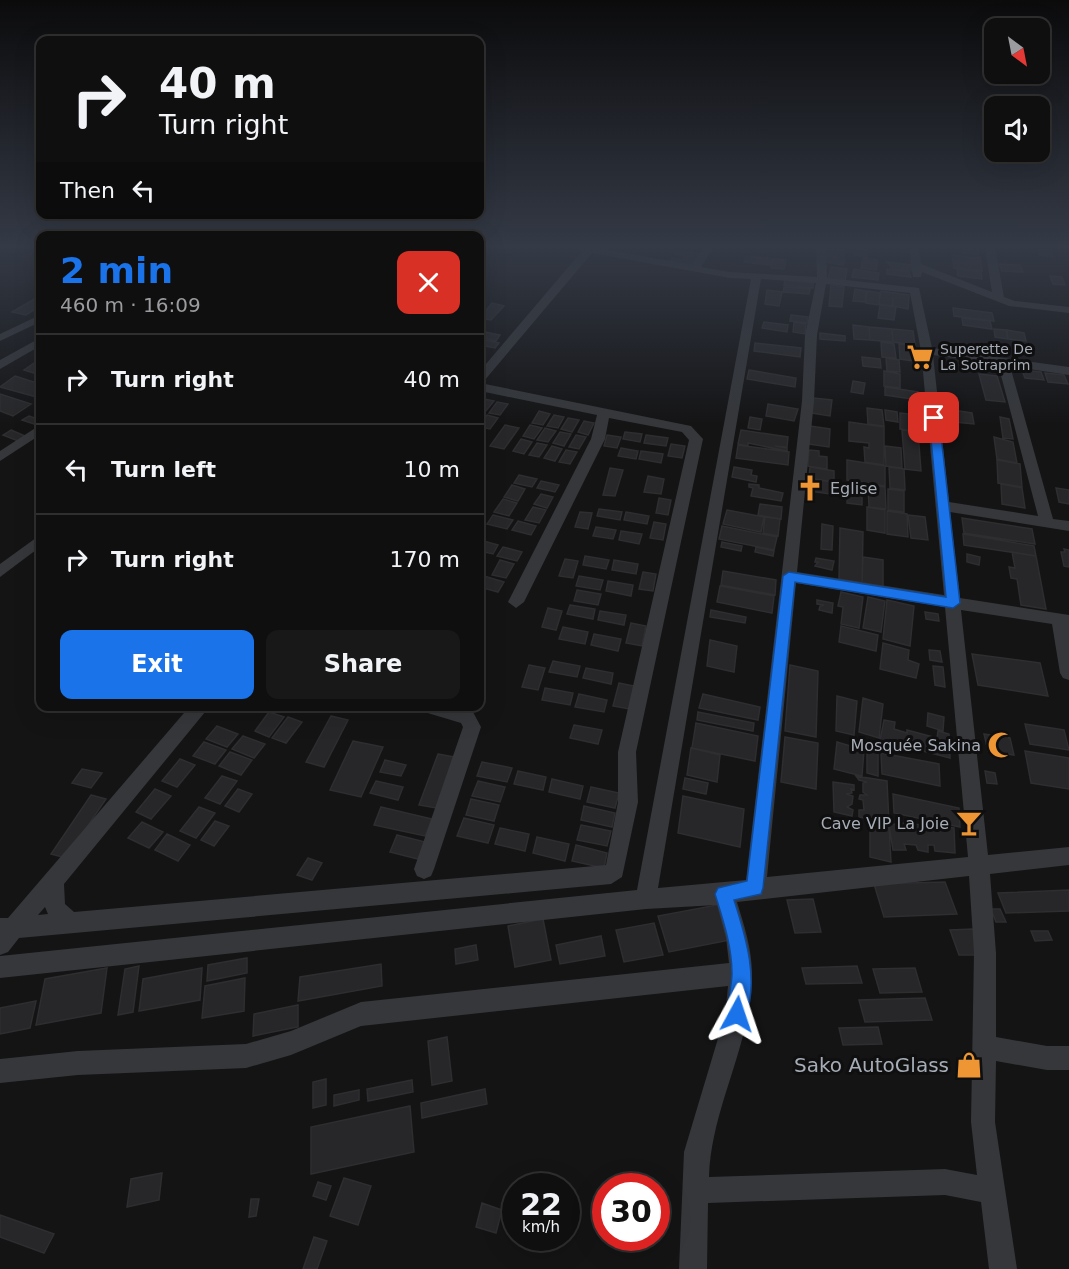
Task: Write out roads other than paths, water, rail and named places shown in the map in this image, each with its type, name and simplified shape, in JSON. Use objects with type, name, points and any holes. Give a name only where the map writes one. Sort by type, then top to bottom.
[{"type":"street","points":[[484,373],[541,306]]},
{"type":"street","points":[[646,899],[751,306]]},
{"type":"street","points":[[755,888],[808,401],[811,335],[817,306]]},
{"type":"street","points":[[918,306],[927,351],[979,865],[985,953],[983,1122],[1003,1269]]},
{"type":"street","points":[[1025,306],[1069,310]]},
{"type":"street","points":[[0,338],[36,320]]},
{"type":"street","points":[[0,322],[21,328]]},
{"type":"street","points":[[0,365],[36,342]]},
{"type":"street","points":[[927,351],[1069,371]]},
{"type":"street","points":[[1003,363],[1047,523]]},
{"type":"street","points":[[7,928],[603,877],[615,870],[628,802],[627,752],[696,439],[686,429],[484,388]]},
{"type":"street","points":[[516,602],[598,439],[604,413]]},
{"type":"street","points":[[0,457],[36,432]]},
{"type":"street","points":[[943,506],[1069,526]]},
{"type":"street","points":[[0,572],[36,543]]},
{"type":"street","points":[[789,576],[1064,620],[1069,673]]},
{"type":"street","points":[[0,944],[7,928],[54,878],[197,711]]},
{"type":"street","points":[[424,869],[472,727],[467,717],[462,712],[456,711]]},
{"type":"street","points":[[0,967],[646,899],[724,894],[755,888],[1069,856]]},
{"type":"street","points":[[54,878],[55,908],[62,918],[75,923]]},
{"type":"street","points":[[693,1269],[697,1152],[737,1014],[741,973],[737,938],[724,894]]},
{"type":"street","points":[[0,1071],[78,1063],[246,1056],[291,1042],[362,1014],[741,973]]},
{"type":"street","points":[[983,1047],[1047,1058],[1069,1058]]},
{"type":"street","points":[[695,1190],[823,1188],[880,1183],[945,1182],[993,1191]]},
{"type":"place","name":"Superette De La Sotraprim","points":[[920,357]]},
{"type":"place","name":"Eglise","points":[[810,488]]},
{"type":"place","name":"Mosquée Sakina","points":[[1001,745]]},
{"type":"place","name":"Cave VIP La Joie","points":[[969,823]]},
{"type":"place","name":"Sako AutoGlass","points":[[969,1065]]}]
